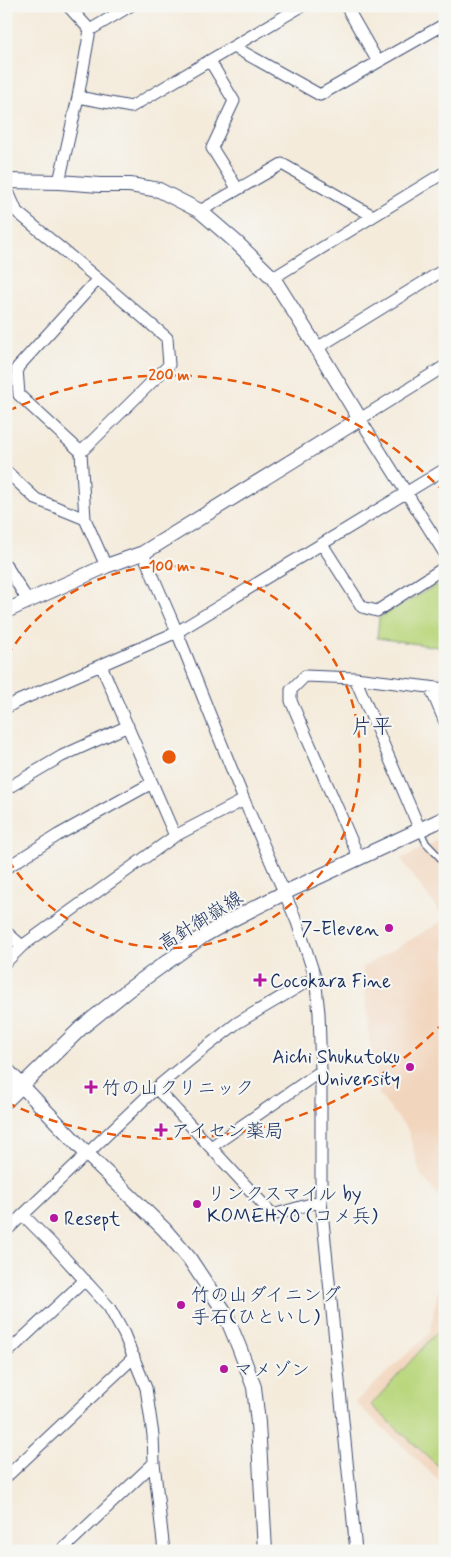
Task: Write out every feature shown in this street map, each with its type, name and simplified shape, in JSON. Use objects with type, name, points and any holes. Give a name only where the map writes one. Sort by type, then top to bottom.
[{"type":"street","points":[[68,6],[90,30]]},
{"type":"street","points":[[59,182],[78,97],[90,30],[130,6]]},
{"type":"street","points":[[78,97],[131,107],[302,6]]},
{"type":"street","points":[[346,6],[378,62]]},
{"type":"street","points":[[234,47],[320,96],[445,24]]},
{"type":"street","points":[[210,61],[234,101],[212,148],[238,188]]},
{"type":"street","points":[[200,211],[282,164],[373,216]]},
{"type":"street","points":[[273,278],[445,172]]},
{"type":"street","points":[[6,181],[130,185],[160,190],[200,211],[236,242],[273,278],[445,554]]},
{"type":"street","points":[[6,187],[17,212],[166,338],[169,365],[81,452]]},
{"type":"street","points":[[317,348],[445,269]]},
{"type":"street","points":[[98,279],[17,368],[20,395],[81,452],[85,519],[106,566]]},
{"type":"street","points":[[6,611],[106,566],[142,553],[445,366]]},
{"type":"street","points":[[6,708],[177,632],[445,469]]},
{"type":"street","points":[[6,471],[36,499],[85,519]]},
{"type":"street","points":[[322,544],[362,606],[377,611],[445,567]]},
{"type":"street","points":[[142,553],[177,632],[244,800],[297,922],[315,977],[319,1013],[321,1071],[321,1201],[356,1551]]},
{"type":"street","points":[[6,565],[28,601]]},
{"type":"street","points":[[102,665],[174,836]]},
{"type":"street","points":[[359,858],[291,701],[291,690],[305,676],[355,678],[445,688]]},
{"type":"street","points":[[355,678],[420,830]]},
{"type":"street","points":[[430,687],[445,722]]},
{"type":"street","points":[[6,789],[62,756],[128,726]]},
{"type":"street","points":[[6,868],[58,835],[152,783]]},
{"type":"street","points":[[6,962],[22,946],[174,836],[244,800]]},
{"type":"street","name":"高針御嶽線","points":[[6,1101],[81,1028],[128,990],[203,936],[284,893],[445,818]]},
{"type":"street","points":[[6,932],[22,946]]},
{"type":"street","points":[[6,1231],[156,1088],[196,1054],[237,1024],[315,977]]},
{"type":"street","points":[[6,1069],[87,1154],[164,1229],[189,1258],[224,1311],[240,1346],[254,1388],[258,1423],[265,1551]]},
{"type":"street","points":[[211,1147],[321,1071]]},
{"type":"street","points":[[156,1088],[273,1215],[321,1201]]},
{"type":"street","points":[[23,1215],[109,1307],[134,1356],[146,1388],[153,1435],[154,1463],[164,1551]]},
{"type":"street","points":[[6,1354],[85,1280]]},
{"type":"street","points":[[6,1477],[134,1356]]},
{"type":"street","points":[[61,1551],[154,1463]]},
{"type":"lane","points":[[420,830],[426,843],[445,863]]},
{"type":"shaded area","points":[[445,837],[445,920],[401,859]]},
{"type":"shaded area","name":"Aichi Shukutoku University","points":[[445,920],[445,1204],[420,1174],[408,1130],[380,1096],[369,1038],[363,967]]},
{"type":"shaded area","points":[[445,1271],[445,1486],[355,1402],[430,1333],[440,1278]]},
{"type":"green space","points":[[445,580],[445,648],[377,638],[379,618]]},
{"type":"green space","points":[[445,1323],[445,1472],[371,1405]]},
{"type":"place","name":"7-Eleven","points":[[389,928]]},
{"type":"place","name":"Cocokara Fine","points":[[260,980]]},
{"type":"place","name":"Aichi Shukutoku University","points":[[410,1067]]},
{"type":"place","name":"竹の山クリニック","points":[[91,1087]]},
{"type":"place","name":"アイセン薬局","points":[[161,1130]]},
{"type":"place","name":"リンクスマイル by KOMEHYO (コメ兵)","points":[[197,1204]]},
{"type":"place","name":"Resept","points":[[54,1218]]},
{"type":"place","name":"竹の山ダイニング 手石(ひといし)","points":[[181,1305]]},
{"type":"place","name":"マメゾン","points":[[224,1369]]},
{"type":"district","name":"片平","points":[[372,726]]}]
